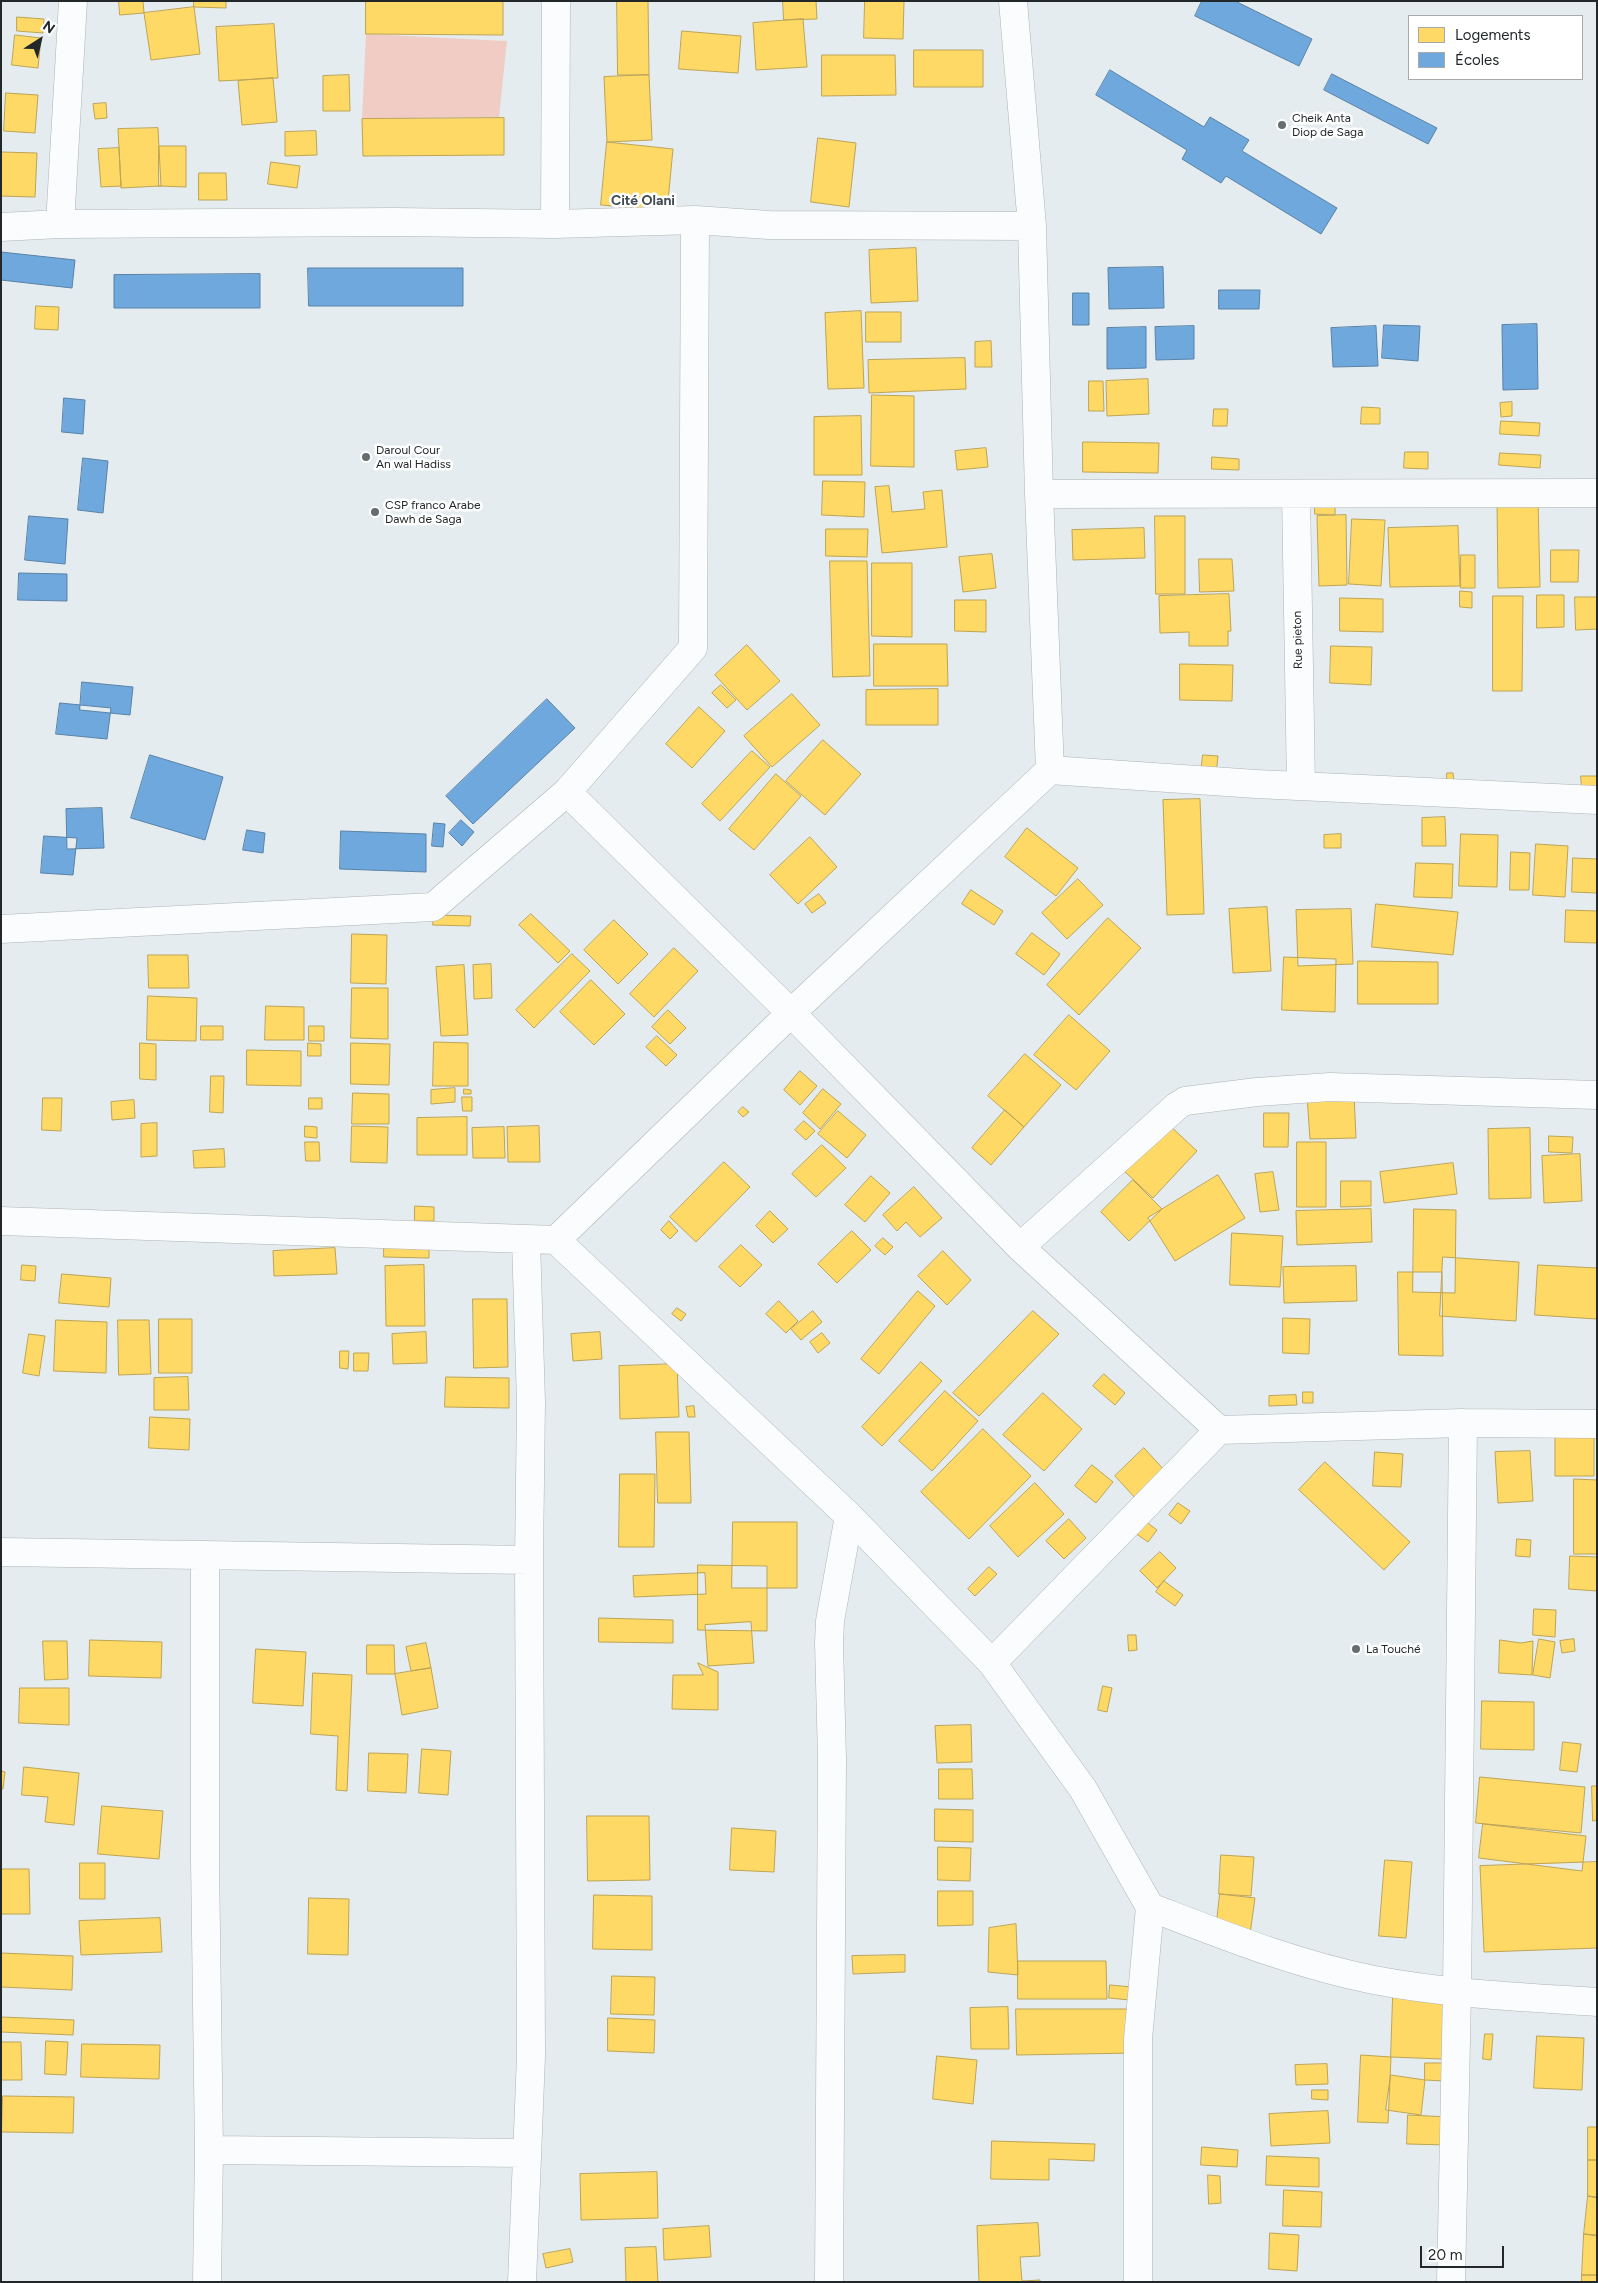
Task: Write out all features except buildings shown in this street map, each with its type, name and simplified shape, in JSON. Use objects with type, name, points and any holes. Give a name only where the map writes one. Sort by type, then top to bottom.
[{"type":"street","points":[[60,224],[73,1]]},
{"type":"street","points":[[555,224],[556,1]]},
{"type":"street","points":[[1013,1],[1032,226],[1039,494],[1050,770]]},
{"type":"street","points":[[1,227],[60,224],[395,222],[555,224],[695,220],[769,225],[1032,226]]},
{"type":"street","points":[[1,929],[433,907],[566,792],[693,648],[695,220]]},
{"type":"street","points":[[1039,494],[1597,494]]},
{"type":"street","name":"Rue pieton","points":[[1296,494],[1301,786]]},
{"type":"street","points":[[556,1240],[791,1013],[1050,770],[1301,786],[1597,800]]},
{"type":"street","points":[[566,792],[791,1013],[1020,1247],[1219,1430]]},
{"type":"street","points":[[1020,1247],[1177,1106],[1185,1101],[1257,1092],[1330,1087],[1597,1095]]},
{"type":"street","points":[[1,1221],[556,1240],[849,1516],[992,1663],[1083,1789],[1150,1907],[1138,2039],[1138,2282]]},
{"type":"street","points":[[522,2282],[531,2056],[529,1560],[531,1402],[526,1240]]},
{"type":"street","points":[[992,1663],[1219,1430],[1463,1423],[1597,1424]]},
{"type":"street","points":[[1451,2282],[1457,1992],[1463,1423]]},
{"type":"street","points":[[830,2282],[832,1759],[829,1642],[830,1621],[849,1516]]},
{"type":"street","points":[[1,1552],[529,1560]]},
{"type":"street","points":[[205,1555],[205,1861],[209,2150],[207,2282]]},
{"type":"street","points":[[1150,1907],[1224,1935],[1343,1973],[1374,1980],[1457,1992],[1597,2002]]},
{"type":"street","points":[[209,2150],[527,2153]]},
{"type":"shaded area","points":[[366,34],[507,41],[499,117],[362,119]]},
{"type":"place","name":"Cheik Anta Diop de Saga","points":[[1282,125]]},
{"type":"place","name":"Daroul Cour An wal Hadiss","points":[[366,457]]},
{"type":"place","name":"CSP franco Arabe Dawh de Saga","points":[[375,512]]},
{"type":"place","name":"La Touché","points":[[1356,1649]]},
{"type":"district","name":"Cité Olani","points":[[643,201]]}]
